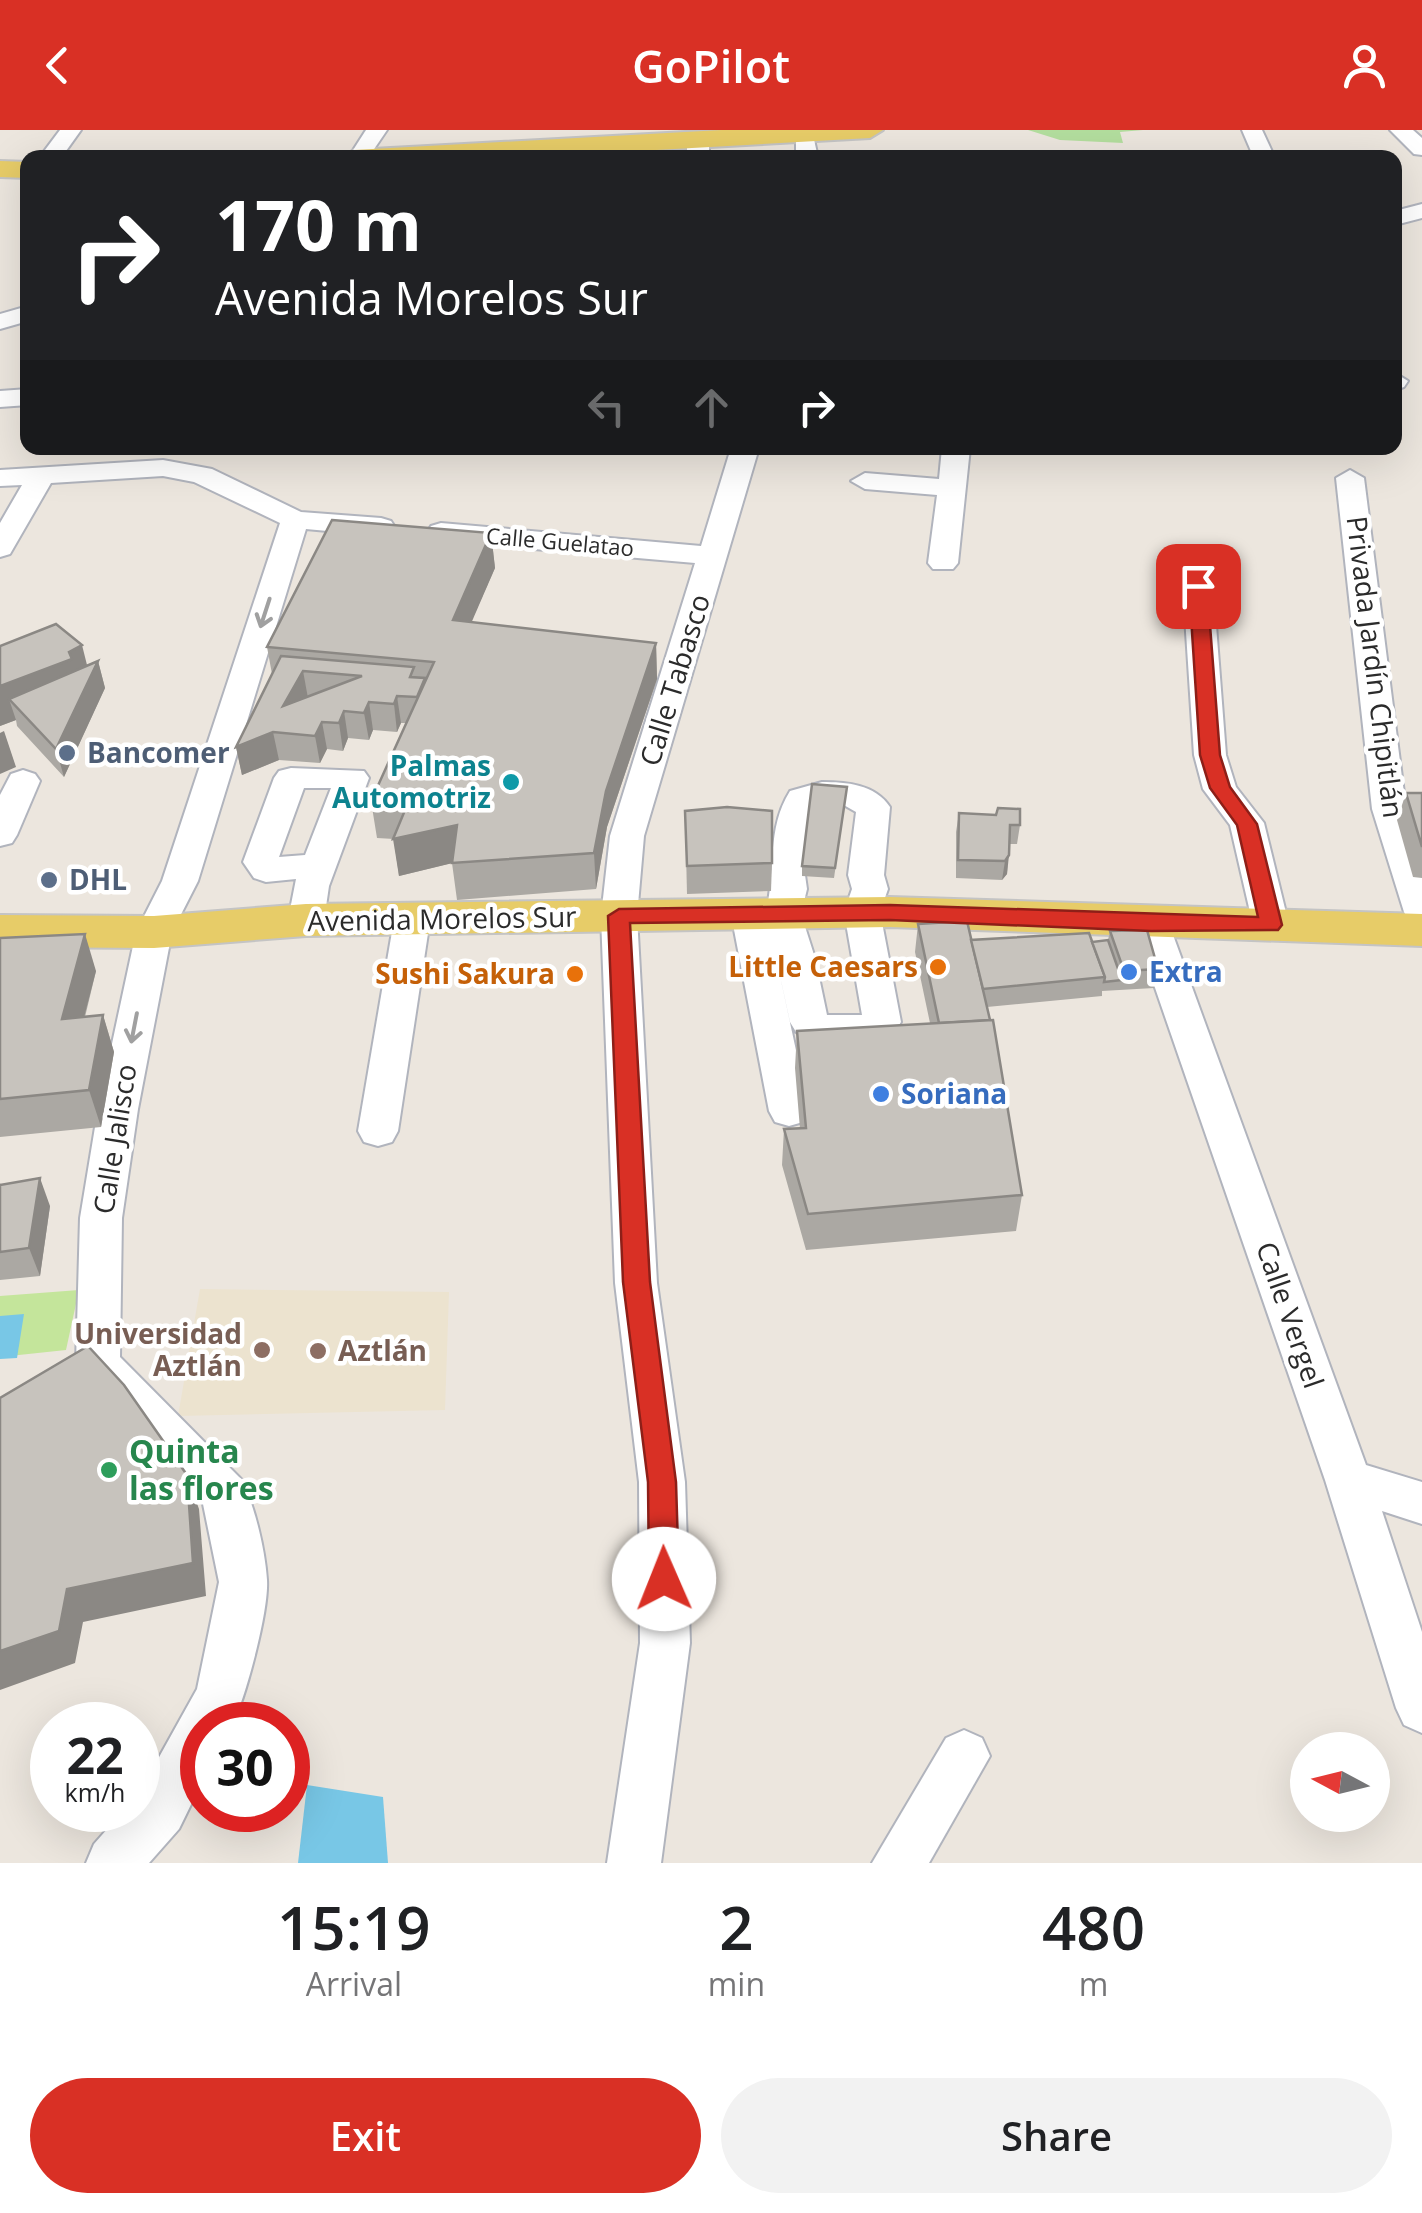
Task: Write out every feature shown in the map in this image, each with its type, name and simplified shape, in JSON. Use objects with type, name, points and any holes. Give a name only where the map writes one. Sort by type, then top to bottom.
[{"type":"main road","points":[[664,150],[805,146],[870,130]]},
{"type":"main road","name":"Avenida Morelos Sur","points":[[0,931],[154,932],[306,920],[766,914],[831,850],[1151,924],[1422,930]]},
{"type":"main road","points":[[0,916],[62,934]]},
{"type":"main road","name":"Avenida Morelos Sur","points":[[0,946],[62,934]]},
{"type":"street","points":[[56,150],[72,130]]},
{"type":"street","points":[[361,150],[377,130]]},
{"type":"street","points":[[1400,130],[1422,149]]},
{"type":"street","name":"Calle Tabasco","points":[[634,1863],[666,1643],[662,1482],[636,1282],[619,916],[627,836],[744,455]]},
{"type":"street","points":[[943,563],[955,455]]},
{"type":"street","name":"Calle Guelatao","points":[[0,478],[163,468],[202,475],[294,520],[712,556]]},
{"type":"street","points":[[0,548],[42,475]]},
{"type":"street","name":"Privada Jardín Chipitlán","points":[[1350,478],[1390,809],[1422,912]]},
{"type":"street","points":[[864,481],[951,488]]},
{"type":"street","name":"Calle Jalisco","points":[[217,1702],[243,1582],[225,1495],[82,1370],[101,1218],[154,932],[180,881],[294,520]]},
{"type":"street","points":[[1198,586],[1210,755],[1220,788],[1247,824],[1271,925]]},
{"type":"street","points":[[0,836],[23,781]]},
{"type":"street","points":[[766,914],[797,958],[809,1022],[818,1029],[872,1029],[882,1022],[831,850],[766,914],[789,1112]]},
{"type":"street","points":[[306,920],[318,866]]},
{"type":"street","points":[[378,1131],[412,920]]},
{"type":"street","name":"Calle Vergel","points":[[1151,924],[1348,1480],[1422,1708]]},
{"type":"street","points":[[1348,1480],[1422,1502]]},
{"type":"street","points":[[899,1863],[964,1756]]},
{"type":"street","name":"Calle Jalisco","points":[[114,1863],[160,1810],[180,1773]]},
{"type":"shaded area","name":"Aztlán","points":[[200,1289],[449,1292],[445,1410],[178,1416]]},
{"type":"green space","points":[[1028,130],[1143,130],[1120,132],[1123,143],[1060,140]]},
{"type":"green space","points":[[79,1290],[66,1350],[0,1357],[0,1296]]},
{"type":"water","points":[[24,1314],[17,1358],[0,1359],[0,1316]]},
{"type":"water","points":[[310,1785],[383,1797],[388,1863],[298,1863],[302,1832],[310,1832]]},
{"type":"building","points":[[332,520],[491,533],[453,620],[656,643],[606,791],[594,853],[452,863],[457,825],[393,839],[408,803],[371,801],[434,662],[267,647]]},
{"type":"building","points":[[56,624],[82,645],[69,652],[72,659],[0,686],[0,646]]},
{"type":"building","points":[[281,656],[414,667],[410,677],[425,678],[417,697],[397,696],[394,704],[369,702],[364,713],[344,711],[339,723],[322,722],[315,736],[273,732],[236,747]],"holes":[[[303,671],[362,676],[283,706]]]},
{"type":"building","points":[[98,661],[56,749],[9,699]]},
{"type":"building","points":[[812,784],[847,787],[835,868],[802,866]]},
{"type":"building","points":[[1406,793],[1422,793],[1422,847]]},
{"type":"building","points":[[727,807],[772,811],[772,863],[687,866],[685,811]]},
{"type":"building","points":[[998,808],[1020,809],[1020,825],[1010,825],[1009,855],[1005,861],[958,860],[959,813],[996,815]]},
{"type":"building","points":[[967,921],[990,1020],[939,1023],[918,924]]},
{"type":"building","points":[[1147,930],[1158,969],[1124,971],[1110,931]]},
{"type":"building","points":[[1089,933],[1105,977],[983,989],[971,940]]},
{"type":"building","points":[[85,934],[62,1019],[103,1015],[89,1090],[0,1099],[0,938]]},
{"type":"building","points":[[1108,940],[1122,980],[1104,982],[1092,942]]},
{"type":"building","points":[[993,1020],[1022,1195],[808,1214],[784,1129],[806,1128],[797,1031]]},
{"type":"building","points":[[40,1178],[29,1248],[0,1252],[0,1185]]},
{"type":"building","name":"Quinta las flores","points":[[88,1346],[124,1385],[187,1475],[193,1563],[67,1589],[59,1631],[0,1651],[0,1398]]},
{"type":"place","name":"Bancomer","points":[[67,753]]},
{"type":"place","name":"Palmas Automotriz","points":[[511,782]]},
{"type":"place","name":"DHL","points":[[49,880]]},
{"type":"place","name":"Little Caesars","points":[[938,967]]},
{"type":"place","name":"Extra","points":[[1129,972]]},
{"type":"place","name":"Sushi Sakura","points":[[575,974]]},
{"type":"place","name":"Soriana","points":[[881,1094]]},
{"type":"place","name":"Universidad Aztlán","points":[[262,1350]]},
{"type":"place","name":"Aztlán","points":[[318,1351]]},
{"type":"place","name":"Quinta las flores","points":[[109,1470]]},
{"type":"route","points":[[664,1579],[662,1482],[636,1282],[619,916],[890,912],[1151,924],[1271,925],[1247,824],[1220,788],[1210,755],[1198,586]]}]
